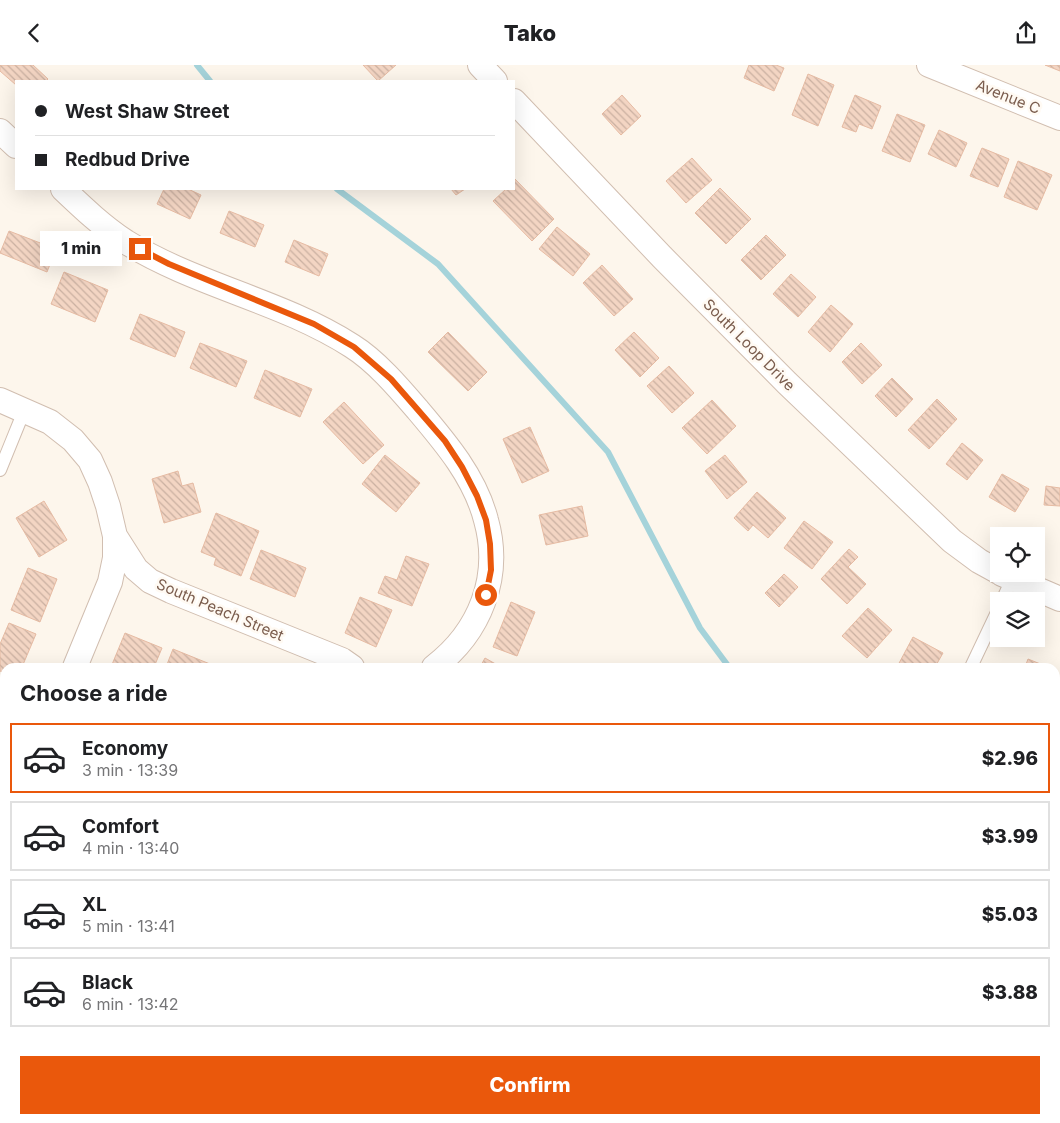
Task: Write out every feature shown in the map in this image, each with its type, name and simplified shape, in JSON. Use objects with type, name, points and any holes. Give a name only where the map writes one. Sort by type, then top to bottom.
[{"type":"street","points":[[480,65],[494,80]]},
{"type":"street","name":"Avenue C","points":[[929,65],[1060,118]]},
{"type":"street","name":"South Loop Drive","points":[[515,102],[662,257],[787,383],[952,541],[990,567]]},
{"type":"street","points":[[0,131],[15,145]]},
{"type":"street","points":[[63,190],[95,219],[126,242],[169,264],[314,324],[354,347],[391,379],[445,441],[462,467],[477,496],[486,520],[490,544],[491,570],[486,595],[474,624],[458,645],[438,663]]},
{"type":"street","name":"South Peach Street","points":[[0,400],[50,422],[73,440],[90,460],[108,506],[115,536],[136,569],[150,581],[346,663]]},
{"type":"street","points":[[77,663],[110,582],[115,536]]},
{"type":"street","name":"South Loop Drive","points":[[1020,582],[1060,599]]},
{"type":"lane","points":[[0,470],[24,411]]},
{"type":"lane","points":[[973,663],[990,627]]},
{"type":"building","points":[[0,65],[33,65],[48,79],[15,80],[15,84],[0,71]]},
{"type":"building","points":[[363,65],[396,65],[379,80]]},
{"type":"building","points":[[749,65],[776,65],[784,68],[774,91],[744,78]]},
{"type":"building","points":[[1045,65],[1060,65],[1060,71]]},
{"type":"building","points":[[808,74],[834,85],[818,126],[792,115]]},
{"type":"building","points":[[622,95],[641,116],[621,135],[602,114]]},
{"type":"building","points":[[855,95],[881,106],[872,129],[859,124],[856,132],[842,127]]},
{"type":"building","points":[[897,114],[925,125],[910,162],[882,151]]},
{"type":"building","points":[[939,130],[967,143],[956,167],[928,154]]},
{"type":"building","points":[[982,148],[1009,159],[998,187],[970,176]]},
{"type":"building","points":[[692,158],[712,180],[686,203],[666,181]]},
{"type":"building","points":[[1018,161],[1052,175],[1037,210],[1004,197]]},
{"type":"building","points":[[515,179],[554,219],[532,241],[493,201],[505,190],[515,190]]},
{"type":"building","points":[[720,188],[751,219],[726,244],[695,213]]},
{"type":"building","points":[[164,190],[190,190],[201,195],[190,219],[157,204]]},
{"type":"building","points":[[452,190],[464,190],[456,195]]},
{"type":"building","points":[[229,211],[264,225],[255,247],[220,233]]},
{"type":"building","points":[[557,227],[590,254],[573,276],[539,249]]},
{"type":"building","points":[[9,231],[56,249],[47,272],[0,253]]},
{"type":"building","points":[[766,235],[786,255],[761,280],[741,260]]},
{"type":"building","points":[[294,240],[328,254],[319,276],[285,262]]},
{"type":"building","points":[[602,265],[633,299],[614,316],[583,283]]},
{"type":"building","points":[[64,272],[108,290],[95,322],[51,304]]},
{"type":"building","points":[[791,274],[816,297],[798,317],[773,294]]},
{"type":"building","points":[[831,305],[853,324],[830,352],[808,332]]},
{"type":"building","points":[[140,314],[185,332],[175,357],[130,339]]},
{"type":"building","points":[[448,332],[487,372],[468,391],[428,352]]},
{"type":"building","points":[[634,332],[659,358],[640,377],[615,350]]},
{"type":"building","points":[[200,343],[247,361],[236,387],[190,368]]},
{"type":"building","points":[[861,343],[882,365],[862,384],[842,362]]},
{"type":"building","points":[[669,366],[694,393],[672,413],[647,386]]},
{"type":"building","points":[[265,370],[312,389],[300,417],[254,398]]},
{"type":"building","points":[[892,378],[913,399],[896,417],[875,396]]},
{"type":"building","points":[[937,399],[957,419],[929,449],[908,430]]},
{"type":"building","points":[[712,400],[736,426],[707,454],[682,428]]},
{"type":"building","points":[[344,402],[384,445],[363,464],[323,422]]},
{"type":"building","points":[[530,427],[549,471],[522,483],[503,439]]},
{"type":"building","points":[[962,443],[983,460],[967,480],[946,464]]},
{"type":"building","points":[[385,455],[420,483],[396,512],[362,484]]},
{"type":"building","points":[[725,455],[747,482],[727,499],[705,471]]},
{"type":"building","points":[[178,471],[182,486],[193,483],[201,512],[164,523],[152,479]]},
{"type":"building","points":[[1002,474],[1029,489],[1015,512],[989,497]]},
{"type":"building","points":[[1046,486],[1060,488],[1060,506],[1044,505]]},
{"type":"building","points":[[757,492],[786,518],[768,538],[753,525],[748,531],[734,518]]},
{"type":"building","points":[[44,501],[67,540],[39,557],[16,518]]},
{"type":"building","points":[[582,506],[588,536],[546,545],[539,515]]},
{"type":"building","points":[[216,513],[259,531],[241,576],[214,565],[216,558],[201,552]]},
{"type":"building","points":[[804,521],[833,542],[812,569],[784,548]]},
{"type":"building","points":[[849,549],[858,557],[848,567],[866,584],[847,604],[821,579]]},
{"type":"building","points":[[261,550],[306,568],[295,597],[250,579]]},
{"type":"building","points":[[406,556],[429,564],[412,606],[378,593],[385,576],[397,580]]},
{"type":"building","points":[[28,568],[57,579],[40,622],[11,610]]},
{"type":"building","points":[[784,574],[798,587],[779,607],[765,593]]},
{"type":"building","points":[[360,597],[392,610],[376,647],[345,633]]},
{"type":"building","points":[[511,602],[535,612],[517,656],[493,647]]},
{"type":"building","points":[[868,608],[892,630],[867,658],[842,636]]},
{"type":"building","points":[[9,623],[36,634],[24,663],[0,663],[0,644]]},
{"type":"building","points":[[125,633],[162,648],[156,663],[113,663]]},
{"type":"building","points":[[913,637],[943,653],[937,663],[899,663]]},
{"type":"building","points":[[173,649],[208,663],[168,663]]},
{"type":"building","points":[[485,658],[494,663],[482,663]]},
{"type":"building","points":[[1028,659],[1038,663],[1026,663]]},
{"type":"waterway","points":[[197,65],[209,80]]},
{"type":"waterway","points":[[338,190],[438,264],[608,452],[700,628],[726,663]]},
{"type":"route","points":[[140,249],[169,264],[314,324],[354,347],[391,379],[445,441],[462,467],[477,496],[486,520],[490,544],[491,570],[486,595]]}]
